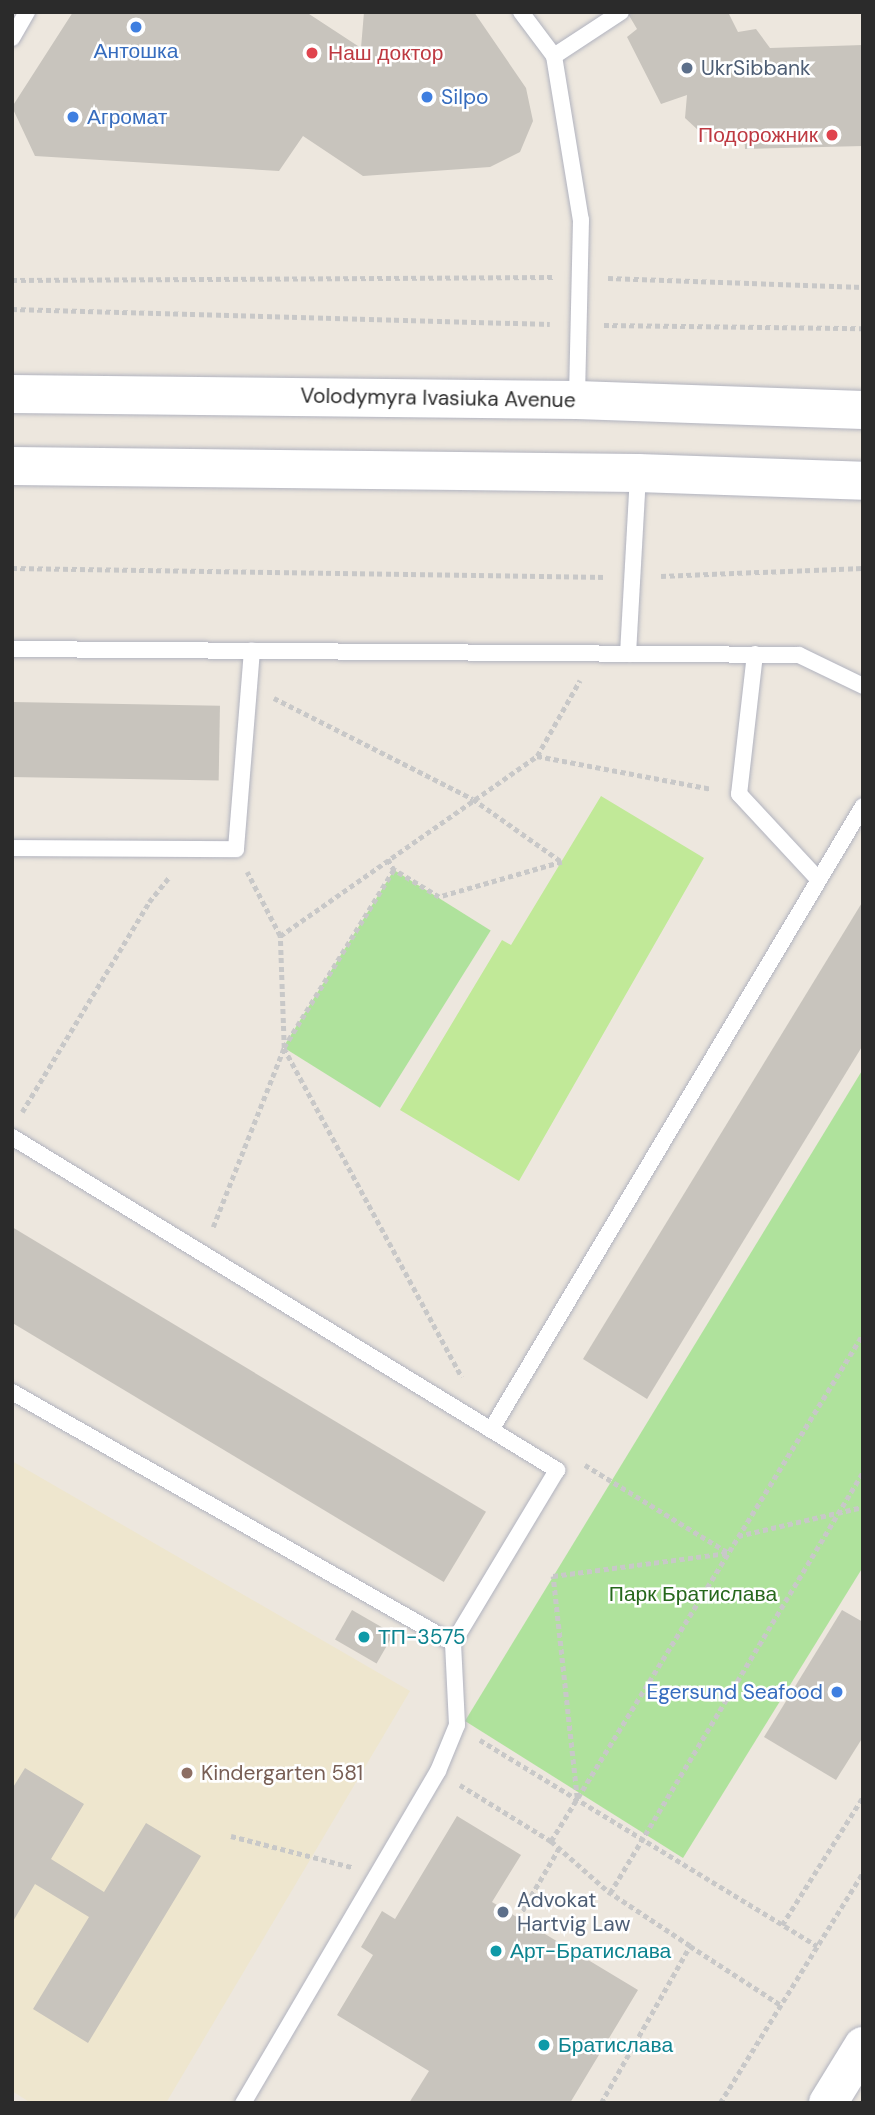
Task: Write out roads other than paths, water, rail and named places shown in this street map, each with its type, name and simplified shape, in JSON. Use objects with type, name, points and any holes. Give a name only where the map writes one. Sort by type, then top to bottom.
[{"type":"main road","name":"Volodymyra Ivasiuka Avenue","points":[[12,394],[577,400],[863,410]]},
{"type":"main road","points":[[12,466],[638,473],[863,481]]},
{"type":"main road","points":[[828,2103],[863,2046]]},
{"type":"lane","points":[[12,38],[27,12]]},
{"type":"lane","points":[[521,12],[554,56],[581,220],[577,400]]},
{"type":"lane","points":[[554,56],[621,12]]},
{"type":"lane","points":[[628,654],[638,473]]},
{"type":"lane","points":[[12,649],[799,655],[863,686]]},
{"type":"lane","points":[[12,848],[236,849],[252,651]]},
{"type":"lane","points":[[755,654],[739,794],[819,880]]},
{"type":"lane","points":[[491,1430],[863,806]]},
{"type":"lane","points":[[12,1137],[557,1471],[453,1643],[457,1726],[438,1771],[373,1874],[243,2103]]},
{"type":"lane","points":[[12,1392],[453,1643]]},
{"type":"place","name":"Антошка","points":[[136,27]]},
{"type":"place","name":"Наш доктор","points":[[312,53]]},
{"type":"place","name":"UkrSibbank","points":[[687,68]]},
{"type":"place","name":"Silpo","points":[[427,97]]},
{"type":"place","name":"Агромат","points":[[73,117]]},
{"type":"place","name":"Подорожник","points":[[832,135]]},
{"type":"place","name":"ТП-3575","points":[[364,1637]]},
{"type":"place","name":"Egersund Seafood","points":[[837,1692]]},
{"type":"place","name":"Kindergarten 581","points":[[187,1773]]},
{"type":"place","name":"Advokat Hartvig Law","points":[[503,1912]]},
{"type":"place","name":"Арт-Братислава","points":[[496,1951]]},
{"type":"place","name":"Братислава","points":[[544,2045]]},
{"type":"park label","name":"Парк Братислава","points":[[693,1594]]}]
